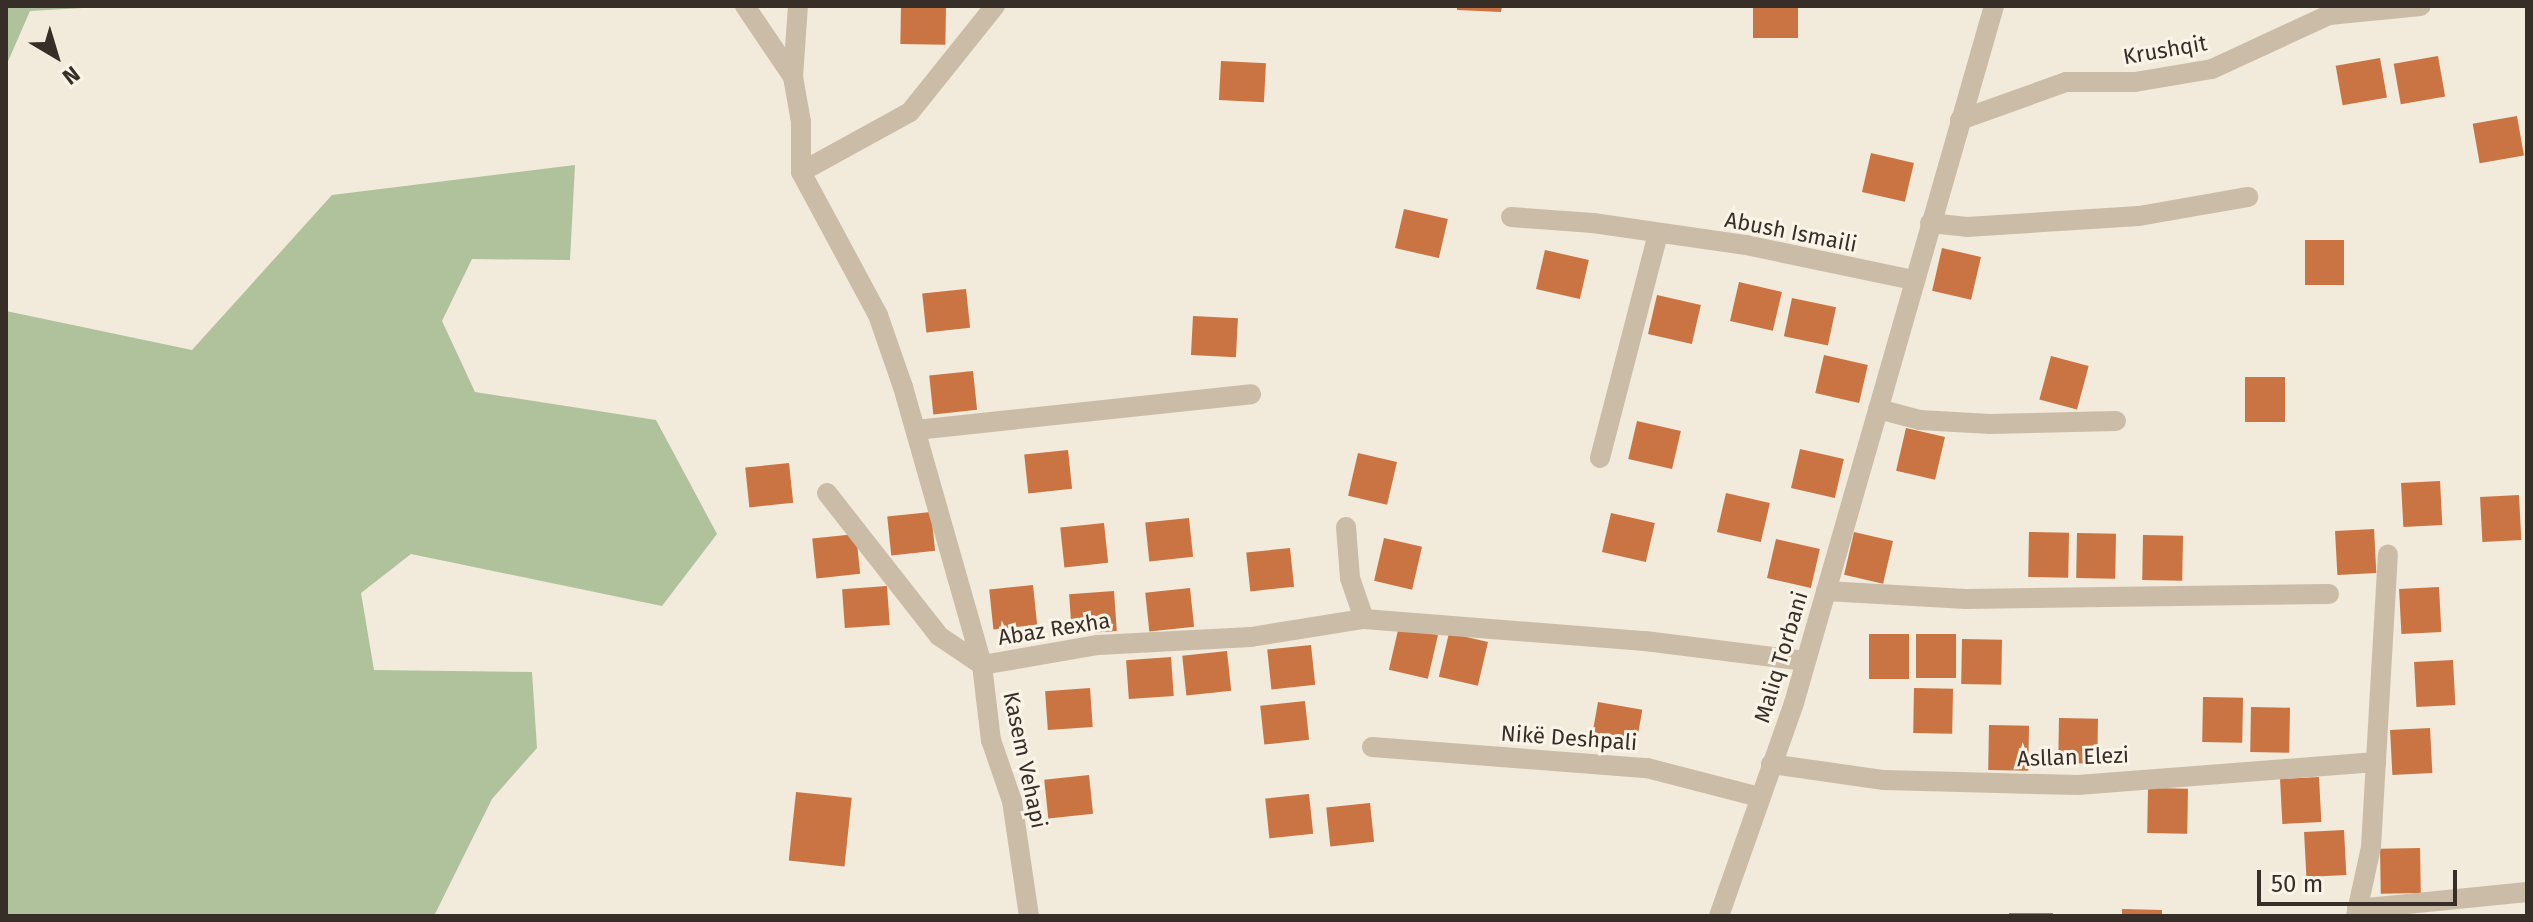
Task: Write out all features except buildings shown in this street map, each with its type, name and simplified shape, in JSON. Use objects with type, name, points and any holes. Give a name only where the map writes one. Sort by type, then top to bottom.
[{"type":"street","name":"Kasem Vehapi","points":[[745,6],[793,77],[801,122],[801,172],[878,315],[916,430],[982,665],[991,740],[1012,801],[1029,916]]},
{"type":"street","points":[[793,77],[798,6]]},
{"type":"street","points":[[801,172],[910,112],[995,6]]},
{"type":"street","name":"Maliq Torbani","points":[[1719,916],[1806,661],[1994,6]]},
{"type":"street","name":"Krushqit","points":[[1960,120],[2066,82],[2135,82],[2212,69],[2329,15],[2421,6]]},
{"type":"street","points":[[1930,223],[1967,227],[2139,216],[2248,197]]},
{"type":"street","name":"Abush Ismaili","points":[[1511,217],[1658,233],[1914,280]]},
{"type":"street","points":[[1600,458],[1658,233]]},
{"type":"street","points":[[916,430],[1251,394]]},
{"type":"street","points":[[1878,409],[1920,420],[2116,421]]},
{"type":"street","name":"Abaz Rexha","points":[[827,493],[939,636],[982,665],[1098,645],[1251,637],[1364,619],[1645,641],[1806,661]]},
{"type":"street","points":[[1346,527],[1350,578],[1364,619]]},
{"type":"street","points":[[2388,554],[2375,712],[2376,762],[2371,847],[2356,912],[2527,892]]},
{"type":"street","points":[[1826,591],[1951,599],[2329,594]]},
{"type":"street","name":"Nikë Deshpali","points":[[1372,747],[1647,768],[1759,797]]},
{"type":"street","name":"Asllan Elezi","points":[[1771,764],[1884,780],[2078,785],[2376,762]]},
{"type":"green space","points":[[6,6],[118,6],[30,11],[6,66]]},
{"type":"green space","points":[[575,165],[570,260],[472,259],[442,321],[475,392],[656,420],[717,534],[662,606],[411,554],[361,593],[374,670],[532,672],[537,748],[492,799],[434,916],[6,916],[6,311],[192,350],[332,195]]}]
